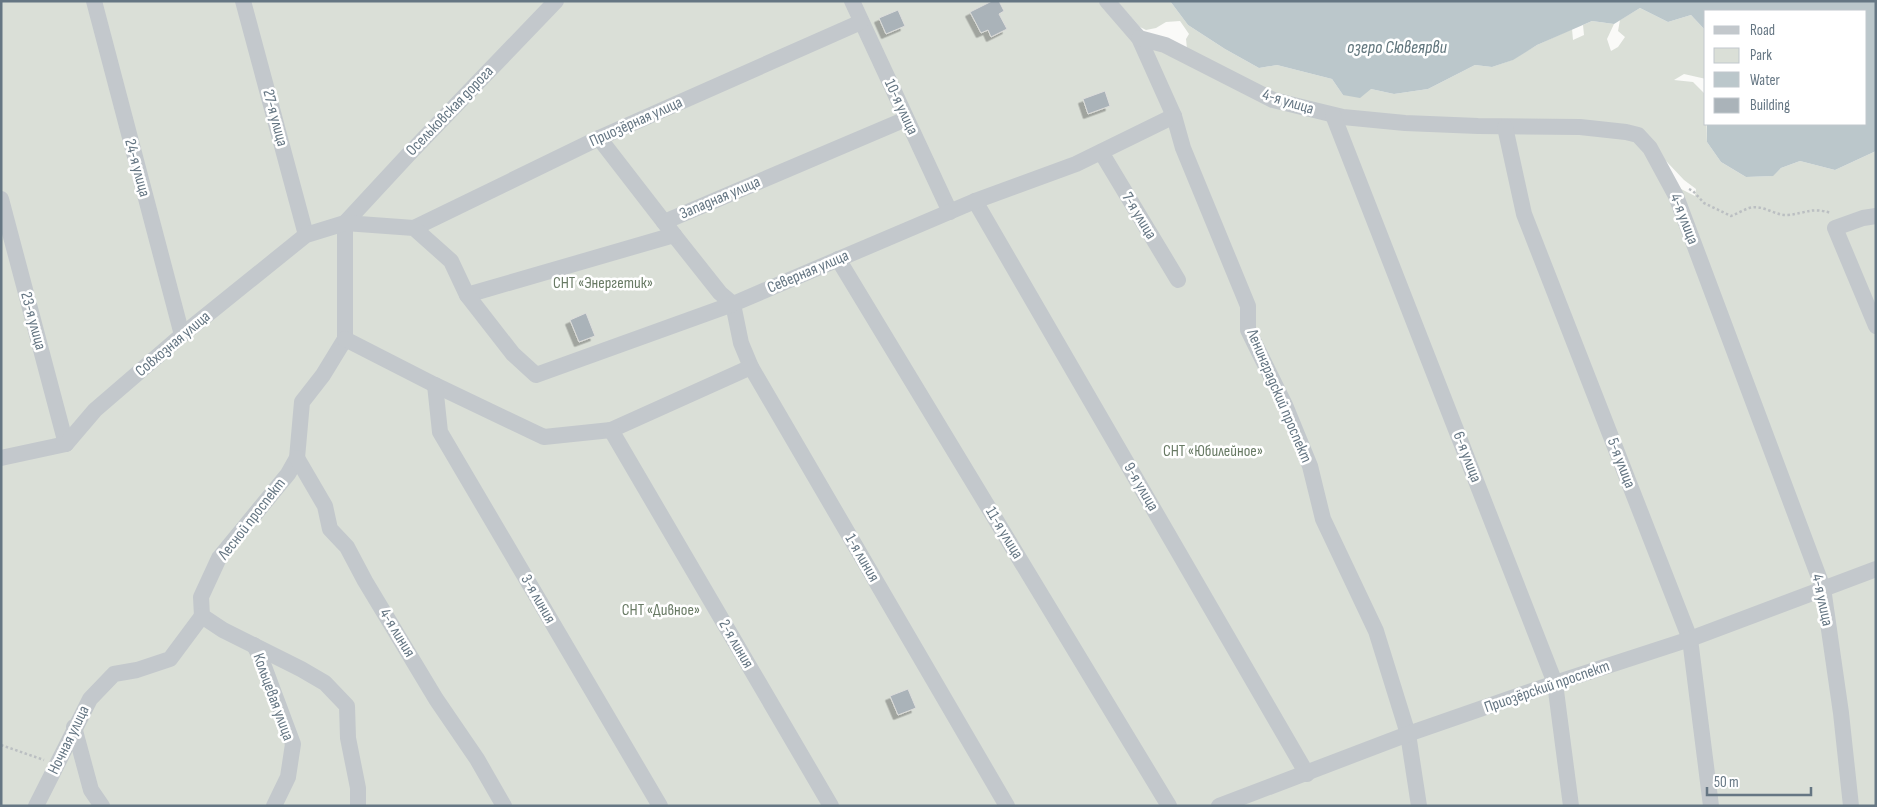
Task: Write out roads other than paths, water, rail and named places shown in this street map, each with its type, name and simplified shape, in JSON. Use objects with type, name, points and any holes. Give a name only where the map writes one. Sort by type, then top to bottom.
[{"type":"street","name":"24-я улица","points":[[94,1],[182,335]]},
{"type":"street","name":"27-я улица","points":[[244,1],[306,235]]},
{"type":"street","name":"Осельковская дорога","points":[[345,223],[556,1]]},
{"type":"street","name":"10-я улица","points":[[852,1],[950,212]]},
{"type":"street","name":"Ленинградский проспект","points":[[1107,1],[1139,38],[1174,116],[1183,148],[1248,306],[1248,330],[1286,406],[1310,466],[1323,519],[1376,631],[1408,734],[1420,806]]},
{"type":"street","name":"Приозёрная улица","points":[[414,228],[600,138],[861,22]]},
{"type":"street","name":"4-я улица","points":[[1139,38],[1165,46],[1273,100],[1333,115],[1405,123],[1505,127],[1580,127],[1638,135],[1650,148],[1680,205],[1823,588],[1841,713],[1851,806]]},
{"type":"street","name":"6-я улица","points":[[1333,115],[1555,683],[1571,806]]},
{"type":"street","name":"Северная улица","points":[[467,294],[513,354],[536,375],[733,304],[975,201],[1076,164],[1174,116]]},
{"type":"street","name":"Западная улица","points":[[467,294],[669,228],[906,119]]},
{"type":"street","name":"5-я улица","points":[[1505,127],[1524,214],[1690,639],[1711,806]]},
{"type":"street","points":[[600,138],[720,293],[733,304]]},
{"type":"street","name":"7-я улица","points":[[1101,152],[1178,280]]},
{"type":"street","name":"23-я улица","points":[[1,199],[66,444]]},
{"type":"street","name":"9-я улица","points":[[975,201],[1307,774]]},
{"type":"street","points":[[1876,216],[1863,218],[1836,228],[1876,326]]},
{"type":"street","name":"Совхозная улица","points":[[66,444],[95,410],[182,335],[306,235],[345,223]]},
{"type":"street","points":[[467,294],[451,261],[414,228],[345,223],[345,339],[435,385],[544,437],[611,430],[751,367]]},
{"type":"street","name":"11-я улица","points":[[838,260],[1169,806]]},
{"type":"street","name":"1-я линия","points":[[733,304],[742,343],[751,367],[1007,806]]},
{"type":"street","name":"Лесной проспект","points":[[202,616],[202,597],[219,558],[288,474],[297,458],[302,402],[323,375],[345,339]]},
{"type":"street","name":"3-я линия","points":[[435,385],[440,432],[660,806]]},
{"type":"street","name":"2-я линия","points":[[611,430],[831,806]]},
{"type":"street","points":[[1,458],[66,444]]},
{"type":"street","name":"4-я линия","points":[[297,458],[325,506],[330,529],[347,547],[365,581],[421,674],[477,759],[504,806]]},
{"type":"street","name":"Приозёрский проспект","points":[[1219,806],[1408,734],[1690,639],[1876,569]]},
{"type":"street","points":[[202,616],[223,630],[325,683],[347,706],[348,738],[358,788],[358,806]]},
{"type":"street","name":"Ночная улица","points":[[36,806],[58,764],[74,727],[90,699],[114,674],[137,670],[170,659],[202,616]]},
{"type":"street","name":"Кольцевая улица","points":[[254,645],[262,661],[293,744],[288,776],[274,806]]},
{"type":"street","points":[[74,727],[91,790],[102,806]]},
{"type":"water","name":"озеро Сювеярви","points":[[1170,1],[1876,1],[1876,151],[1835,170],[1800,161],[1781,168],[1773,176],[1746,177],[1721,162],[1707,142],[1707,125],[1867,125],[1867,10],[1704,10],[1704,29],[1691,15],[1668,22],[1640,8],[1614,24],[1592,21],[1537,45],[1513,60],[1492,67],[1475,65],[1428,89],[1394,94],[1371,89],[1360,98],[1343,95],[1332,79],[1277,65],[1259,68],[1188,25]]},
{"type":"park label","name":"СНТ «Энергетик»","points":[[603,283]]},
{"type":"park label","name":"СНТ «Юбилейное»","points":[[1213,451]]},
{"type":"park label","name":"СНТ «Дивное»","points":[[661,610]]}]
